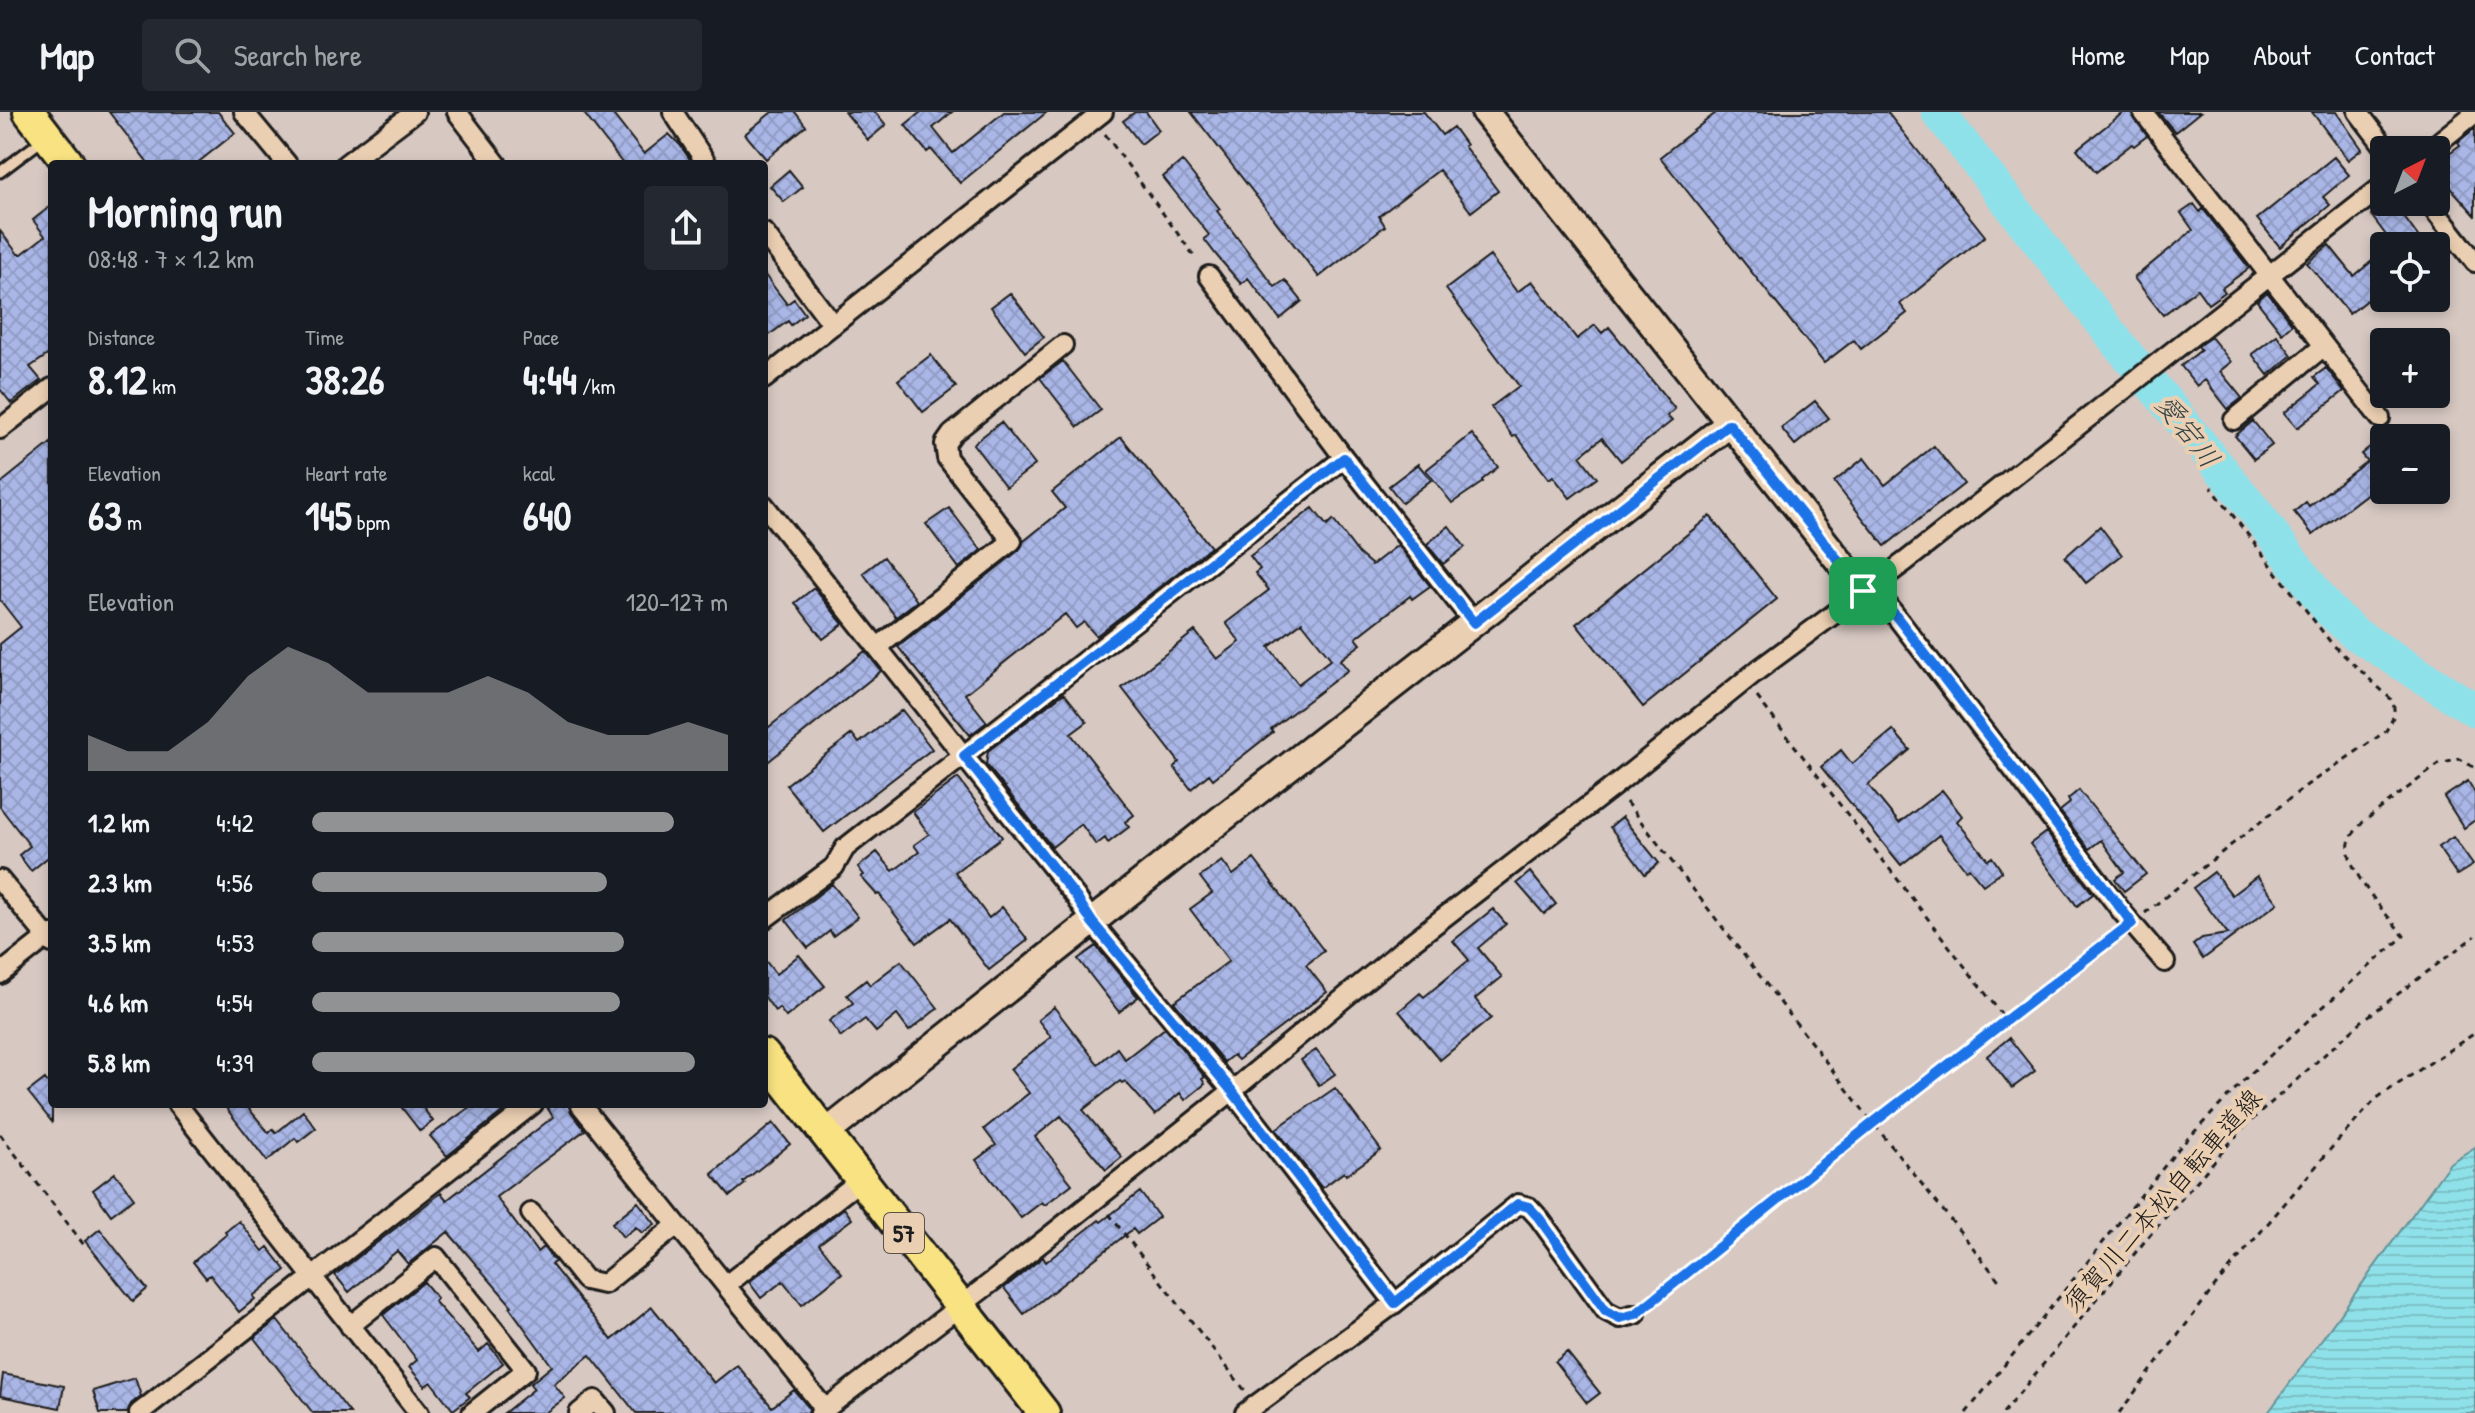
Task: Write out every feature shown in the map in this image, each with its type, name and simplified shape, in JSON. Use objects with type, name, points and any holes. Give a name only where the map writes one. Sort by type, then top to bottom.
[{"type":"main road","points":[[29,112],[66,160]]},
{"type":"main road","name":"57","points":[[768,1060],[1044,1413]]},
{"type":"street","points":[[244,112],[284,160]]},
{"type":"street","points":[[351,160],[415,112]]},
{"type":"street","points":[[457,112],[494,160]]},
{"type":"street","points":[[673,112],[704,160]]},
{"type":"street","points":[[1485,112],[1863,591],[1879,594],[2165,962]]},
{"type":"street","points":[[2143,112],[2380,418]]},
{"type":"street","points":[[2358,112],[2376,136]]},
{"type":"street","points":[[2446,136],[2475,113]]},
{"type":"street","points":[[768,376],[1095,114]]},
{"type":"street","points":[[583,1108],[726,1285],[822,1411],[993,1281],[1232,1091],[1408,945],[1745,681],[1918,551],[2370,196]]},
{"type":"street","points":[[2439,216],[2475,262]]},
{"type":"street","points":[[768,238],[833,325]]},
{"type":"street","points":[[1209,276],[1344,458],[1474,623]]},
{"type":"street","points":[[878,647],[1012,541],[947,458],[945,444],[952,434],[1063,345]]},
{"type":"street","points":[[2234,420],[2324,346]]},
{"type":"street","points":[[0,429],[48,391]]},
{"type":"street","points":[[826,1133],[1729,424]]},
{"type":"street","points":[[768,916],[834,867],[845,848],[1344,458]]},
{"type":"street","points":[[768,510],[1076,897],[1092,922],[1232,1091],[1395,1303]]},
{"type":"street","points":[[0,880],[48,936]]},
{"type":"street","points":[[0,974],[48,939]]},
{"type":"street","points":[[180,1108],[419,1413]]},
{"type":"street","points":[[139,1413],[528,1108]]},
{"type":"street","points":[[726,1285],[862,1179]]},
{"type":"street","points":[[1254,1410],[1518,1204],[1529,1207],[1539,1218],[1606,1311],[1620,1318],[1636,1314]]},
{"type":"street","points":[[531,1213],[585,1280],[604,1284],[677,1225]]},
{"type":"street","points":[[350,1326],[436,1257],[526,1370],[472,1413]]},
{"type":"street","points":[[579,1413],[595,1400],[606,1413]]},
{"type":"lane","points":[[0,172],[47,136]]},
{"type":"path","points":[[1095,114],[1209,276]]},
{"type":"path","points":[[1636,1314],[1873,1123],[2262,819],[2385,732],[2392,721],[2392,700],[2332,644],[2211,487]]},
{"type":"path","points":[[1745,681],[2006,1020]]},
{"type":"path","points":[[1966,1413],[2179,1148],[2247,1077],[2404,936],[2350,861],[2349,840],[2355,831],[2439,764],[2460,759],[2475,768]]},
{"type":"path","points":[[1614,786],[1873,1123],[2002,1284]]},
{"type":"path","name":"須賀川二本松自転車道線","points":[[2003,1413],[2242,1129],[2362,1021],[2475,936]]},
{"type":"path","points":[[2119,1413],[2216,1285],[2377,1098],[2475,1033]]},
{"type":"path","points":[[0,1134],[84,1245]]},
{"type":"path","points":[[1096,1199],[1185,1310],[1254,1410]]},
{"type":"water","points":[[2475,1147],[2475,1413],[2268,1413],[2450,1163]]},
{"type":"building","points":[[109,112],[218,112],[235,133],[201,160],[146,160]]},
{"type":"building","points":[[583,112],[611,112],[644,154],[669,134],[690,160],[620,160]]},
{"type":"building","points":[[772,112],[795,112],[806,126],[766,159],[745,134]]},
{"type":"building","points":[[845,112],[875,112],[886,125],[868,140]]},
{"type":"building","points":[[921,112],[952,112],[933,128],[953,153],[1004,112],[1047,112],[960,183],[931,149],[927,152],[905,125]]},
{"type":"building","points":[[1135,112],[1146,112],[1159,130],[1141,144],[1123,121]]},
{"type":"building","points":[[1191,112],[1424,112],[1442,135],[1453,127],[1498,191],[1471,212],[1439,170],[1379,216],[1385,226],[1319,277]]},
{"type":"building","points":[[1717,112],[1887,112],[1985,236],[1900,304],[1907,313],[1861,349],[1854,340],[1824,363],[1660,157]]},
{"type":"building","points":[[2124,112],[2131,112],[2147,136],[2096,172],[2077,149]]},
{"type":"building","points":[[2158,112],[2200,112],[2175,132]]},
{"type":"building","points":[[2312,112],[2336,112],[2362,149],[2348,160]]},
{"type":"building","points":[[2475,128],[2475,215],[2450,187],[2450,152],[2460,145],[2458,142]]},
{"type":"building","points":[[2334,157],[2349,175],[2323,197],[2330,205],[2280,247],[2257,219]]},
{"type":"building","points":[[1182,161],[1275,287],[1285,280],[1302,301],[1280,319],[1248,278],[1241,284],[1217,256],[1204,239],[1209,235],[1163,177]]},
{"type":"building","points":[[789,170],[803,187],[784,202],[770,186]]},
{"type":"building","points":[[2194,204],[2200,212],[2203,209],[2249,268],[2222,288],[2225,292],[2208,304],[2197,289],[2163,315],[2134,278],[2193,230],[2181,213]]},
{"type":"building","points":[[48,208],[48,355],[30,367],[41,380],[11,403],[0,389],[0,231],[18,254],[22,254],[45,236],[33,220]]},
{"type":"building","points":[[2372,216],[2403,216],[2415,232],[2384,232]]},
{"type":"building","points":[[2329,245],[2354,276],[2370,263],[2370,297],[2349,314],[2307,263]]},
{"type":"building","points":[[1490,256],[1517,292],[1532,281],[1577,339],[1595,325],[1602,333],[1609,327],[1675,409],[1667,416],[1672,421],[1621,461],[1602,438],[1580,456],[1597,478],[1570,498],[1553,476],[1549,479],[1491,407],[1519,386],[1446,289]]},
{"type":"building","points":[[768,279],[787,304],[794,299],[805,314],[791,325],[788,321],[768,336]]},
{"type":"building","points":[[2267,292],[2292,324],[2282,333],[2257,301]]},
{"type":"building","points":[[1010,293],[1044,337],[1025,352],[991,307]]},
{"type":"building","points":[[2277,335],[2292,355],[2268,375],[2252,354]]},
{"type":"building","points":[[2211,337],[2231,362],[2220,371],[2242,398],[2228,409],[2205,380],[2197,386],[2181,366],[2201,350],[2198,346]]},
{"type":"building","points":[[931,355],[956,387],[923,412],[898,380]]},
{"type":"building","points":[[1063,361],[1101,410],[1078,427],[1040,378]]},
{"type":"building","points":[[2326,368],[2344,391],[2297,428],[2284,413],[2320,384],[2314,377]]},
{"type":"building","points":[[1815,401],[1829,418],[1795,445],[1781,428]]},
{"type":"building","points":[[2253,421],[2272,445],[2254,459],[2235,436]]},
{"type":"building","points":[[1001,422],[1035,465],[1006,487],[973,444]]},
{"type":"building","points":[[1472,434],[1498,467],[1483,482],[1452,503],[1426,470]]},
{"type":"building","points":[[1121,437],[1211,547],[1096,636],[1084,622],[1076,628],[1065,614],[965,694],[987,722],[970,735],[898,647],[1019,550],[1024,541],[1065,508],[1052,492]]},
{"type":"building","points":[[48,445],[48,857],[31,871],[19,855],[30,846],[0,807],[0,644],[21,627],[0,600],[0,484]]},
{"type":"building","points":[[1934,446],[1964,484],[1885,546],[1834,482],[1864,458],[1885,485]]},
{"type":"building","points":[[2370,447],[2370,491],[2313,535],[2294,512],[2306,502],[2309,506],[2367,461],[2361,454]]},
{"type":"building","points":[[1418,464],[1431,480],[1402,503],[1389,486]]},
{"type":"building","points":[[949,508],[981,550],[959,568],[926,524]]},
{"type":"building","points":[[1313,508],[1327,526],[1333,520],[1359,554],[1372,565],[1398,545],[1430,586],[1412,599],[1410,596],[1356,638],[1361,644],[1340,660],[1348,670],[1271,729],[1273,732],[1213,779],[1209,774],[1191,789],[1174,767],[1179,762],[1122,688],[1195,631],[1217,659],[1240,642],[1226,623],[1269,590],[1255,573],[1260,569],[1250,556]],"holes":[[[1302,622],[1331,659],[1298,684],[1269,647]]]},
{"type":"building","points":[[1710,516],[1777,599],[1643,707],[1576,624]]},
{"type":"building","points":[[1449,526],[1465,547],[1443,564],[1427,544]]},
{"type":"building","points":[[2100,526],[2122,555],[2086,583],[2065,557]]},
{"type":"building","points":[[884,557],[917,601],[896,617],[863,573]]},
{"type":"building","points":[[814,588],[843,624],[823,639],[795,603]]},
{"type":"building","points":[[865,651],[881,671],[768,762],[768,728]]},
{"type":"building","points":[[1064,693],[1087,722],[1071,734],[1134,815],[1125,822],[1129,827],[1108,843],[1105,838],[1096,845],[1081,824],[1052,847],[986,764],[988,751]]},
{"type":"building","points":[[902,710],[932,749],[824,832],[786,785],[852,734],[859,743]]},
{"type":"building","points":[[1893,730],[1910,750],[1868,785],[1899,823],[1942,790],[1962,816],[1957,821],[1988,860],[1992,857],[2002,871],[1983,885],[1969,868],[1966,870],[1939,835],[1901,865],[1821,767],[1841,750],[1852,764]]},
{"type":"building","points":[[958,778],[1002,837],[955,872],[989,918],[1002,907],[1028,940],[989,970],[950,919],[917,943],[879,894],[861,877],[864,875],[858,867],[877,852],[893,871],[919,852],[914,845],[929,834],[913,812]]},
{"type":"building","points":[[2468,781],[2475,793],[2475,820],[2464,828],[2444,797]]},
{"type":"building","points":[[2079,790],[2146,874],[2124,891],[2115,879],[2124,872],[2101,840],[2089,849],[2060,811]]},
{"type":"building","points":[[1622,817],[1659,863],[1645,874],[1610,827]]},
{"type":"building","points":[[2046,832],[2093,894],[2077,906],[2030,844]]},
{"type":"building","points":[[2453,837],[2473,865],[2457,875],[2438,847]]},
{"type":"building","points":[[1254,859],[1324,951],[1306,965],[1327,992],[1238,1060],[1233,1055],[1224,1062],[1174,1002],[1229,961],[1190,909],[1212,893],[1200,877],[1222,861],[1233,875]]},
{"type":"building","points":[[1530,872],[1556,904],[1544,914],[1517,883]]},
{"type":"building","points":[[2214,872],[2232,895],[2257,876],[2278,903],[2203,959],[2193,945],[2202,938],[2228,934],[2193,888]]},
{"type":"building","points":[[832,884],[858,917],[833,936],[830,931],[808,948],[786,920]]},
{"type":"building","points":[[1493,909],[1506,924],[1478,948],[1502,977],[1475,999],[1491,1018],[1440,1060],[1399,1011],[1420,993],[1424,997],[1469,960],[1453,941]]},
{"type":"building","points":[[1096,946],[1138,997],[1119,1012],[1078,959]]},
{"type":"building","points":[[799,955],[825,986],[786,1017],[779,1008],[775,1011],[768,1001],[768,964],[776,974]]},
{"type":"building","points":[[901,961],[938,1008],[909,1031],[897,1015],[876,1032],[865,1019],[841,1037],[829,1021],[853,1003],[847,995],[866,980],[870,985]]},
{"type":"building","points":[[1054,1007],[1098,1064],[1117,1048],[1125,1059],[1165,1028],[1205,1077],[1202,1079],[1205,1084],[1185,1100],[1180,1093],[1155,1115],[1125,1081],[1120,1081],[1083,1110],[1122,1157],[1106,1170],[1061,1116],[1035,1137],[1072,1184],[1045,1205],[1042,1202],[1021,1218],[976,1160],[996,1145],[984,1129],[1029,1093],[1010,1069],[1051,1037],[1038,1020]]},
{"type":"building","points":[[2009,1038],[2035,1071],[2012,1088],[1987,1056]]},
{"type":"building","points":[[1316,1050],[1335,1074],[1319,1085],[1301,1060]]},
{"type":"building","points":[[45,1079],[52,1122],[28,1092]]},
{"type":"building","points":[[1335,1088],[1381,1150],[1322,1188],[1276,1129]]},
{"type":"building","points":[[226,1108],[248,1108],[269,1133],[273,1129],[276,1133],[303,1111],[316,1128],[298,1142],[295,1138],[267,1161]]},
{"type":"building","points":[[402,1108],[423,1108],[433,1121],[420,1131]]},
{"type":"building","points":[[468,1108],[507,1108],[447,1156],[430,1136]]},
{"type":"building","points":[[547,1108],[570,1108],[585,1130],[496,1197],[537,1252],[543,1247],[555,1262],[551,1264],[612,1340],[652,1307],[714,1383],[737,1365],[772,1407],[794,1390],[809,1408],[808,1413],[636,1413],[590,1355],[554,1384],[565,1398],[545,1413],[504,1413],[534,1389],[530,1384],[552,1366],[510,1308],[512,1306],[448,1232],[408,1264],[397,1251],[349,1292],[335,1275],[441,1193],[447,1200],[553,1117]]},
{"type":"building","points":[[773,1123],[790,1144],[730,1196],[712,1174]]},
{"type":"building","points":[[115,1173],[134,1198],[111,1215],[93,1190]]},
{"type":"building","points":[[1140,1192],[1159,1217],[1137,1234],[1133,1229],[1024,1314],[1004,1288],[1043,1257],[1046,1262]]},
{"type":"building","points":[[638,1202],[655,1224],[642,1233],[636,1227],[623,1237],[612,1223]]},
{"type":"building","points":[[844,1208],[852,1219],[819,1244],[842,1273],[802,1305],[783,1281],[761,1298],[749,1282]]},
{"type":"building","points":[[239,1221],[263,1251],[268,1247],[286,1270],[253,1296],[255,1299],[239,1312],[210,1275],[206,1278],[193,1262]]},
{"type":"building","points":[[100,1229],[147,1289],[133,1301],[85,1241]]},
{"type":"building","points":[[424,1282],[437,1298],[434,1301],[479,1352],[488,1344],[503,1363],[466,1393],[470,1397],[453,1410],[431,1382],[425,1386],[409,1367],[417,1360],[383,1315]]},
{"type":"building","points":[[277,1320],[350,1413],[313,1413],[254,1338]]},
{"type":"building","points":[[1567,1352],[1600,1393],[1587,1403],[1555,1362]]},
{"type":"building","points":[[3,1374],[64,1386],[60,1408],[0,1396]]},
{"type":"building","points":[[135,1378],[141,1396],[131,1404],[127,1413],[100,1413],[93,1391]]},
{"type":"waterway","name":"愛宕川","points":[[1938,112],[2121,347],[2252,507],[2329,610],[2354,633],[2475,710]]},
{"type":"route","points":[[1729,424],[1863,591],[1879,594],[2132,923],[1873,1123],[1636,1314],[1626,1318],[1614,1316],[1603,1307],[1539,1218],[1529,1207],[1518,1204],[1395,1303],[1232,1091],[1092,922],[1076,897],[964,756],[1344,458],[1474,623],[1729,424]]}]
